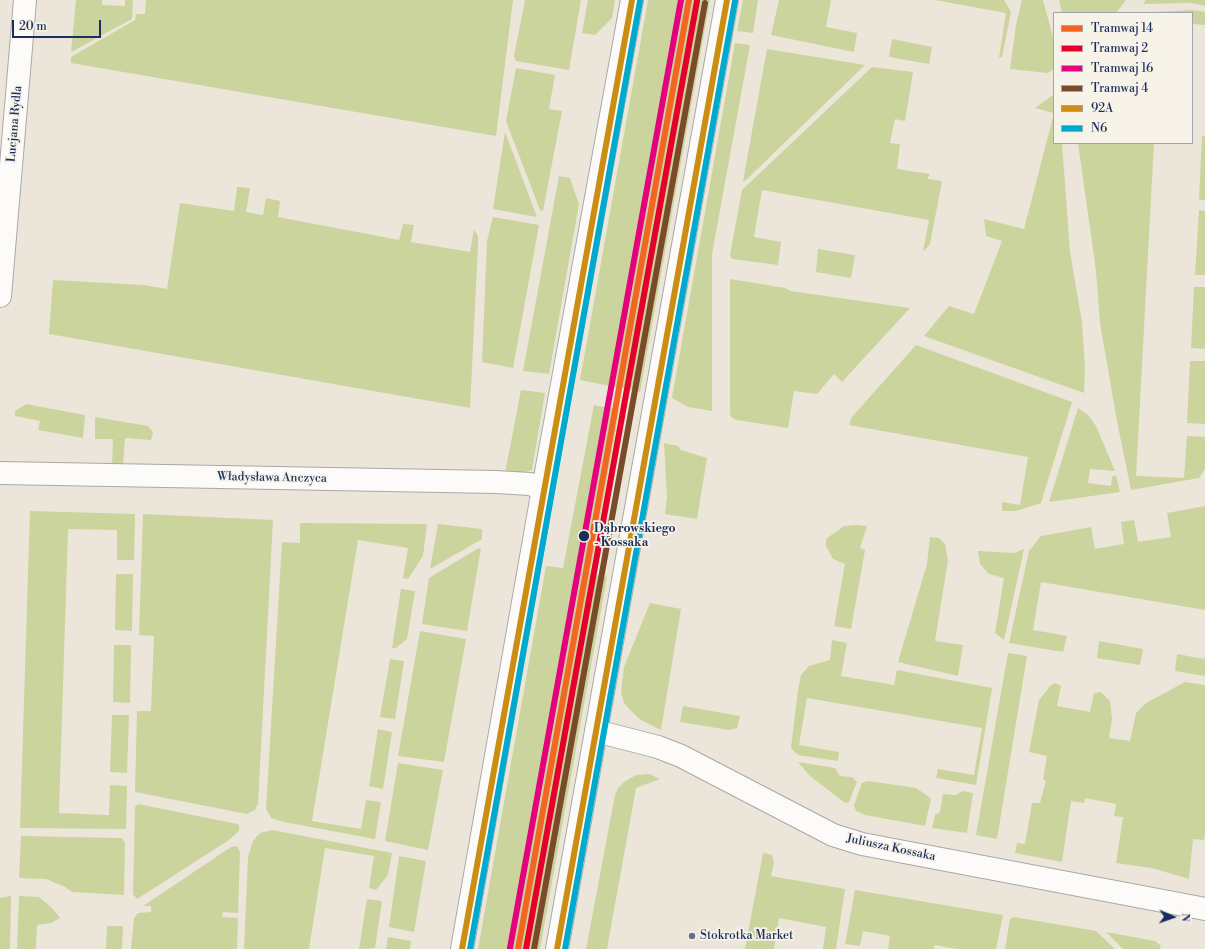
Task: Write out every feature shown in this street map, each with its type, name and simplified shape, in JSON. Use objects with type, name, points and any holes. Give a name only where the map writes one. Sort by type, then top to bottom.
[{"type":"main road","name":"Lucjana Rydla","points":[[0,296],[25,0]]},
{"type":"main road","points":[[462,949],[543,489],[632,0]]},
{"type":"main road","points":[[557,949],[727,0]]},
{"type":"main road","name":"Władysława Anczyca","points":[[0,473],[496,482],[530,484],[543,489]]},
{"type":"main road","name":"Juliusza Kossaka","points":[[596,731],[663,749],[682,756],[832,836],[862,844],[1205,909]]},
{"type":"green space","points":[[76,0],[102,0],[102,5],[125,6],[125,0],[133,0],[132,19],[71,52]]},
{"type":"green space","points":[[146,0],[513,0],[496,136],[71,63],[71,57],[135,20],[136,14],[145,14]]},
{"type":"green space","points":[[525,0],[581,0],[569,70],[516,61],[514,56]]},
{"type":"green space","points":[[588,0],[615,0],[612,18],[595,35],[582,33]]},
{"type":"green space","points":[[648,0],[710,0],[640,392],[580,380]]},
{"type":"green space","points":[[743,0],[758,0],[753,33],[737,31]]},
{"type":"green space","points":[[779,0],[831,0],[826,27],[857,33],[854,52],[771,35]]},
{"type":"green space","points":[[935,0],[1004,0],[1011,12],[1002,57],[999,58],[1006,13]]},
{"type":"green space","points":[[1022,0],[1043,0],[1053,37],[1053,70],[1048,73],[1010,69],[1016,25]]},
{"type":"green space","points":[[1059,0],[1126,0],[1117,12],[1062,12]]},
{"type":"green space","points":[[1146,0],[1205,0],[1205,6],[1191,3],[1143,4]]},
{"type":"green space","points":[[1192,10],[1205,12],[1205,25],[1193,24],[1193,12],[1152,12]]},
{"type":"green space","points":[[892,39],[932,47],[929,64],[889,57]]},
{"type":"green space","points":[[735,43],[750,45],[712,254],[712,411],[688,407],[672,398]]},
{"type":"green space","points":[[767,49],[865,65],[745,181],[743,181]]},
{"type":"green space","points":[[872,67],[913,72],[905,121],[895,119],[890,143],[900,144],[897,169],[930,174],[927,179],[942,181],[930,244],[923,252],[929,220],[762,190],[754,237],[781,242],[778,265],[732,259],[730,255],[742,190]]},
{"type":"green space","points":[[516,68],[555,75],[549,109],[562,111],[543,211],[540,210],[506,121]]},
{"type":"green space","points":[[1053,95],[1053,113],[1035,108]]},
{"type":"green space","points":[[1053,117],[1053,144],[1062,144],[1070,252],[1082,322],[1085,369],[1084,393],[924,336],[949,306],[974,314],[1002,241],[986,236],[984,219],[1024,229]]},
{"type":"green space","points":[[505,132],[525,185],[537,217],[493,209]]},
{"type":"green space","points":[[1202,136],[1205,136],[1205,200],[1199,200]]},
{"type":"green space","points":[[1078,144],[1154,144],[1136,476],[1184,478],[1187,436],[1205,437],[1205,469],[1199,478],[1131,490],[1100,323],[1096,271]]},
{"type":"green space","points":[[559,176],[570,178],[579,204],[549,374],[523,371]]},
{"type":"green space","points":[[237,187],[250,188],[246,212],[263,215],[266,198],[280,201],[278,217],[399,240],[403,224],[414,225],[411,242],[470,252],[474,229],[478,236],[478,246],[470,408],[49,334],[53,280],[144,285],[167,289],[180,203],[234,211]]},
{"type":"green space","points":[[1199,210],[1205,211],[1205,275],[1195,275]]},
{"type":"green space","points":[[493,217],[539,225],[513,368],[482,362],[487,241]]},
{"type":"green space","points":[[818,249],[855,255],[851,278],[816,272]]},
{"type":"green space","points":[[730,279],[785,288],[791,291],[910,308],[842,382],[834,374],[817,394],[794,391],[788,428],[737,420],[732,418],[730,414]]},
{"type":"green space","points":[[1194,287],[1205,287],[1205,349],[1191,348]]},
{"type":"green space","points":[[916,345],[1072,402],[1041,503],[1016,511],[1002,511],[1002,502],[1020,505],[1028,457],[849,425],[852,417]]},
{"type":"green space","points":[[1190,361],[1205,361],[1205,424],[1187,423]]},
{"type":"green space","points":[[521,390],[545,393],[532,470],[518,474],[505,473]]},
{"type":"green space","points":[[26,404],[85,415],[83,438],[38,430],[40,421],[15,416],[15,411]]},
{"type":"green space","points":[[594,405],[619,410],[590,574],[607,577],[540,949],[478,949],[546,566],[563,568]]},
{"type":"green space","points":[[1078,408],[1088,415],[1096,426],[1115,471],[1090,469],[1088,483],[1111,486],[1112,477],[1116,475],[1120,492],[1049,502]]},
{"type":"green space","points":[[95,417],[148,426],[153,432],[151,440],[125,438],[123,464],[112,465],[113,439],[95,439]]},
{"type":"green space","points":[[664,443],[678,446],[681,450],[707,458],[697,519],[665,514],[667,497]]},
{"type":"green space","points":[[1205,506],[1205,610],[1041,582],[1033,630],[1067,636],[1063,652],[1009,643],[1029,551],[1041,536],[1091,527],[1095,549],[1124,544],[1121,522],[1134,520],[1138,542],[1171,537],[1167,513]]},
{"type":"green space","points":[[30,511],[135,514],[134,560],[117,560],[117,530],[68,529],[59,813],[109,815],[110,785],[127,786],[126,829],[20,828]]},
{"type":"green space","points":[[143,514],[273,520],[258,804],[255,810],[247,814],[135,792],[137,711],[151,711],[154,636],[139,635]]},
{"type":"green space","points":[[300,523],[427,524],[423,556],[408,579],[403,578],[408,548],[358,540],[312,821],[361,829],[366,800],[381,802],[375,839],[284,822],[271,818],[266,809],[282,542],[300,543]]},
{"type":"green space","points":[[438,524],[482,529],[482,539],[430,569]]},
{"type":"green space","points":[[844,526],[867,526],[860,548],[865,550],[851,629],[834,626],[845,564],[833,559],[826,546],[826,539]]},
{"type":"green space","points":[[930,537],[939,538],[945,544],[948,560],[935,641],[963,645],[958,676],[898,662],[927,564]]},
{"type":"green space","points":[[481,548],[467,631],[422,624],[429,578]]},
{"type":"green space","points":[[1024,549],[1004,640],[995,633],[1004,578],[989,574],[980,564],[978,551],[1014,553]]},
{"type":"green space","points":[[116,574],[133,574],[132,631],[115,630]]},
{"type":"green space","points":[[401,589],[415,591],[407,639],[396,648],[392,648]]},
{"type":"green space","points":[[650,603],[681,609],[661,730],[641,720],[632,712],[624,703],[621,692],[624,667]]},
{"type":"green space","points":[[420,631],[466,639],[444,762],[398,756]]},
{"type":"green space","points":[[832,640],[847,643],[841,676],[894,685],[897,670],[992,688],[976,785],[936,778],[938,769],[974,775],[982,728],[807,698],[799,745],[839,752],[838,761],[798,755],[791,748],[801,675],[809,666],[830,660]]},
{"type":"green space","points":[[1099,641],[1143,649],[1140,665],[1097,658]]},
{"type":"green space","points":[[114,645],[131,645],[130,703],[113,702]]},
{"type":"green space","points":[[1008,653],[1027,656],[997,839],[976,835]]},
{"type":"green space","points":[[1177,654],[1204,659],[1205,657],[1205,676],[1175,671]]},
{"type":"green space","points":[[390,659],[404,661],[395,719],[380,717]]},
{"type":"green space","points":[[1185,682],[1205,685],[1205,834],[1204,840],[1193,839],[1189,879],[1152,868],[1116,863],[1123,817],[1114,816],[1116,804],[1085,798],[1084,803],[1071,801],[1062,862],[1015,853],[1017,843],[1025,844],[1032,803],[1040,803],[1046,781],[1043,780],[1047,756],[1029,752],[1039,700],[1051,685],[1055,683],[1061,686],[1057,706],[1090,712],[1094,693],[1101,692],[1110,701],[1112,719],[1109,738],[1130,741],[1136,713],[1146,703]]},
{"type":"green space","points":[[683,706],[740,716],[737,728],[729,730],[680,722]]},
{"type":"green space","points":[[112,715],[129,715],[127,773],[110,772]]},
{"type":"green space","points":[[378,729],[392,732],[383,789],[369,786]]},
{"type":"green space","points":[[798,762],[835,768],[840,776],[852,777],[857,782],[849,802],[845,803],[810,776]]},
{"type":"green space","points":[[398,763],[443,770],[428,850],[385,841]]},
{"type":"green space","points":[[649,774],[660,779],[636,788],[607,949],[586,949],[615,795],[618,788],[624,782],[636,775]]},
{"type":"green space","points":[[868,781],[916,788],[925,794],[931,799],[925,826],[865,815],[856,811],[854,805],[862,783]]},
{"type":"green space","points":[[962,791],[973,793],[967,833],[932,828],[935,815],[940,812],[943,794],[956,795]]},
{"type":"green space","points":[[138,804],[237,824],[239,825],[239,831],[229,840],[137,899],[133,894],[135,807]]},
{"type":"green space","points":[[272,830],[392,853],[388,875],[376,890],[369,888],[374,856],[325,848],[309,949],[244,949],[248,857],[253,841],[260,833]]},
{"type":"green space","points":[[21,836],[122,838],[125,843],[124,895],[72,892],[65,887],[46,879],[19,878]]},
{"type":"green space","points":[[237,846],[240,852],[238,913],[223,912],[222,917],[238,918],[237,949],[131,949],[134,918],[138,913],[151,912],[151,906],[143,906],[231,847]]},
{"type":"green space","points":[[763,853],[772,855],[774,863],[771,876],[845,889],[836,949],[823,949],[826,927],[779,918],[774,949],[745,949]]},
{"type":"green space","points":[[399,856],[426,861],[414,932],[389,927]]},
{"type":"green space","points":[[855,890],[1003,915],[996,949],[957,949],[935,945],[934,949],[888,949],[890,936],[863,931],[860,946],[845,944]]},
{"type":"green space","points":[[11,896],[10,949],[0,949],[0,898]]},
{"type":"green space","points":[[19,896],[39,897],[52,908],[60,918],[51,923],[37,925],[36,949],[17,949]]},
{"type":"green space","points":[[367,899],[382,901],[375,948],[359,949]]},
{"type":"green space","points":[[1014,917],[1096,931],[1115,949],[1005,949],[1010,919]]},
{"type":"green space","points":[[107,926],[123,926],[122,949],[106,949]]},
{"type":"green space","points":[[1106,932],[1155,941],[1161,946],[1160,949],[1123,949]]},
{"type":"green space","points":[[388,937],[411,941],[410,949],[386,949]]},
{"type":"tram line","name":"16","points":[[510,948],[681,0]]},
{"type":"tram line","name":"14","points":[[518,949],[689,0]]},
{"type":"tram line","name":"2","points":[[526,949],[697,1]]},
{"type":"tram line","name":"4","points":[[534,949],[705,3]]},
{"type":"transit line","name":"92A","points":[[462,949],[632,0]]},
{"type":"transit line","name":"92A","points":[[557,949],[727,0]]},
{"type":"transit line","name":"N6","points":[[470,949],[640,1]]},
{"type":"transit line","name":"N6","points":[[565,949],[735,1]]},
{"type":"place","name":"Dąbrowskiego - Kossaka","points":[[584,536]]},
{"type":"place","name":"Stokrotka Market","points":[[692,936]]}]
